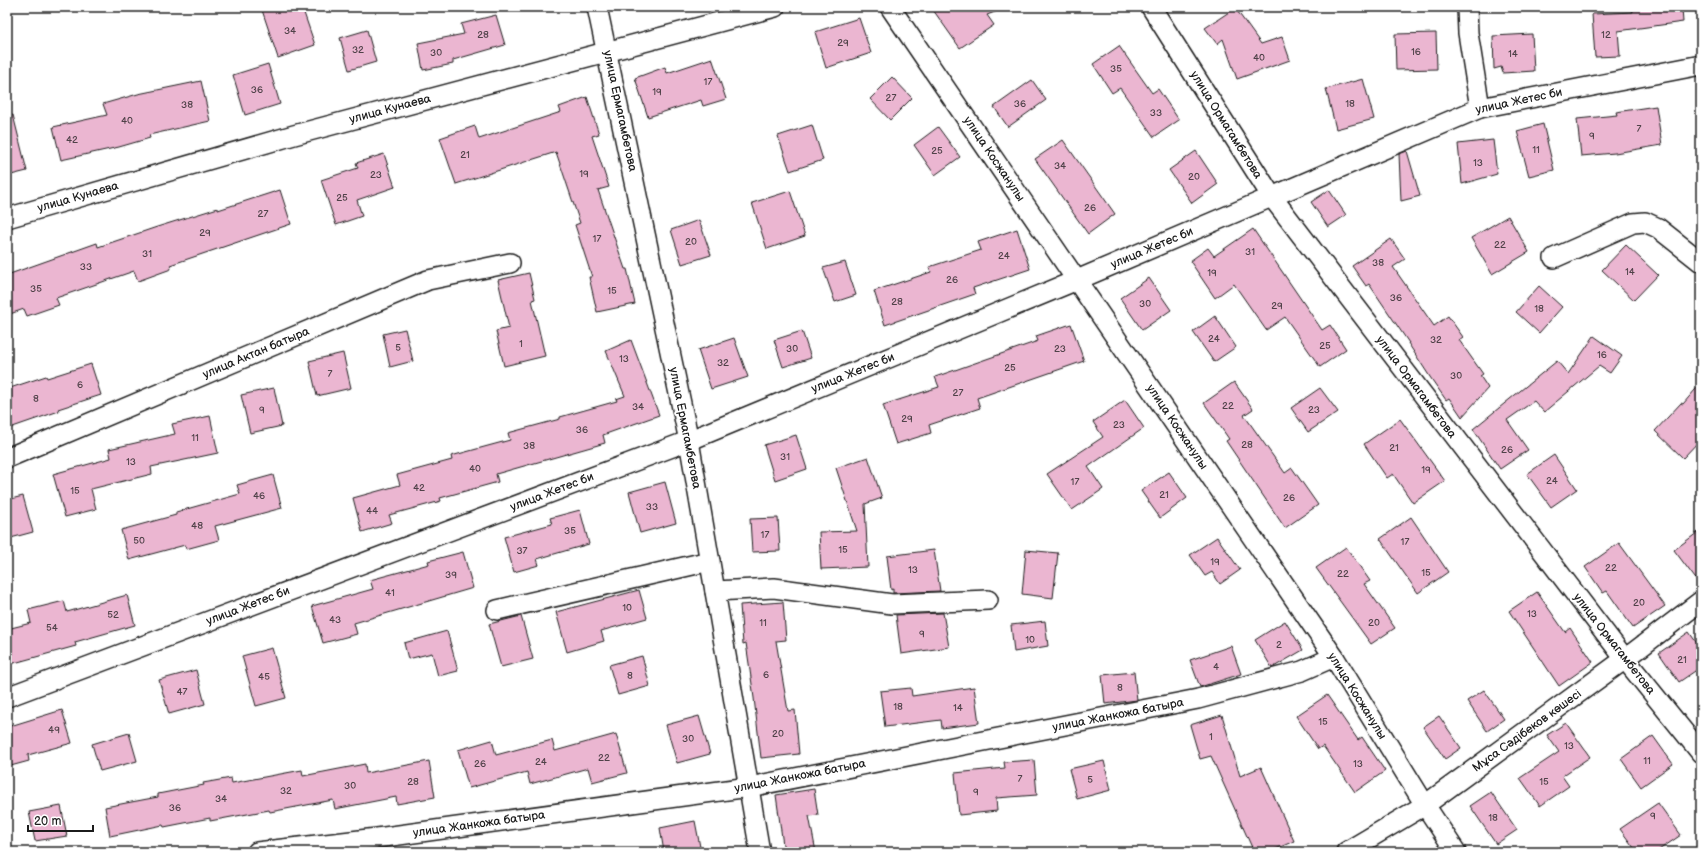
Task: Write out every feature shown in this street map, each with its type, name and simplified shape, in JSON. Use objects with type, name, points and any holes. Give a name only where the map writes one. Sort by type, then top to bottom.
[{"type":"street","name":"улица Ермагамбетова","points":[[597,7],[608,51],[689,441],[760,852]]},
{"type":"street","name":"улица Кунаева","points":[[7,218],[286,137],[775,7]]},
{"type":"street","name":"улица Косжанулы","points":[[890,7],[1334,657],[1425,806],[1456,852]]},
{"type":"street","name":"улица Ормагамбетова","points":[[1151,7],[1272,197],[1625,659],[1701,753]]},
{"type":"street","points":[[1467,7],[1468,33],[1480,108]]},
{"type":"street","name":"улица Жетес би","points":[[7,696],[689,441],[1077,280],[1480,108],[1701,65]]},
{"type":"street","points":[[1554,258],[1633,223],[1645,222],[1658,228],[1701,262]]},
{"type":"street","name":"улица Актан батыра","points":[[7,458],[428,280],[510,263]]},
{"type":"street","points":[[498,610],[710,562]]},
{"type":"street","points":[[715,591],[774,588],[892,604],[988,600]]},
{"type":"street","name":"Мұса Сәдібеков көшесі","points":[[1346,852],[1425,806],[1625,659],[1701,601]]},
{"type":"street","name":"улица Жанкожа батыра","points":[[257,852],[377,838],[749,787],[1198,699],[1302,671],[1334,657]]},
{"type":"building","points":[[261,7],[302,7],[315,45],[278,58]]},
{"type":"building","points":[[931,7],[1000,7],[1000,10],[987,15],[994,25],[960,48]]},
{"type":"building","points":[[1632,7],[1661,7],[1661,10],[1682,9],[1683,22],[1618,31],[1620,56],[1595,57],[1592,14],[1633,12]]},
{"type":"building","points":[[1235,8],[1261,44],[1282,37],[1290,60],[1237,79],[1223,39],[1217,44],[1205,28]]},
{"type":"building","points":[[496,15],[505,45],[453,60],[453,64],[423,70],[418,43],[464,34],[461,24]]},
{"type":"building","points":[[859,18],[871,53],[826,68],[815,32]]},
{"type":"building","points":[[367,30],[376,62],[349,70],[340,38]]},
{"type":"building","points":[[1436,33],[1437,69],[1396,70],[1395,34]]},
{"type":"building","points":[[1532,34],[1534,71],[1503,73],[1501,67],[1494,69],[1493,36]]},
{"type":"building","points":[[1119,46],[1152,93],[1158,89],[1179,120],[1154,137],[1120,88],[1112,93],[1093,64]]},
{"type":"building","points":[[712,58],[726,99],[703,106],[701,100],[648,117],[635,78],[665,67],[667,73]]},
{"type":"building","points":[[268,64],[280,104],[245,115],[233,75]]},
{"type":"building","points":[[892,77],[912,98],[890,120],[870,99]]},
{"type":"building","points":[[1363,79],[1374,119],[1336,129],[1326,89]]},
{"type":"building","points":[[1032,80],[1046,100],[1008,127],[994,107]]},
{"type":"building","points":[[201,81],[210,121],[149,135],[150,138],[119,147],[61,160],[53,127],[107,115],[103,104],[138,94]]},
{"type":"building","points":[[587,97],[599,134],[592,136],[609,187],[598,190],[625,269],[627,269],[635,304],[597,312],[589,277],[592,277],[575,225],[580,223],[556,152],[456,184],[440,138],[475,126],[479,139],[561,112],[559,107]]},
{"type":"building","points":[[1656,106],[1662,145],[1615,153],[1581,156],[1577,119],[1617,115],[1616,112]]},
{"type":"building","points":[[13,115],[27,171],[7,176],[7,116]]},
{"type":"building","points":[[1543,124],[1554,170],[1529,176],[1517,131]]},
{"type":"building","points":[[812,125],[823,160],[790,171],[778,136]]},
{"type":"building","points":[[938,127],[960,157],[935,175],[914,145]]},
{"type":"building","points":[[1063,140],[1115,214],[1088,234],[1035,159]]},
{"type":"building","points":[[1493,140],[1497,174],[1462,184],[1458,144]]},
{"type":"building","points":[[1196,151],[1218,184],[1192,203],[1169,170]]},
{"type":"building","points":[[1407,151],[1420,196],[1401,201],[1399,154]]},
{"type":"building","points":[[384,154],[395,187],[357,200],[362,216],[336,225],[321,180],[358,168],[356,163]]},
{"type":"building","points":[[280,190],[291,224],[170,265],[171,269],[138,281],[134,271],[56,298],[59,305],[27,316],[24,309],[7,315],[7,275],[97,243],[98,247],[157,227],[218,208],[218,210]]},
{"type":"building","points":[[1329,190],[1346,215],[1328,227],[1311,202]]},
{"type":"building","points":[[790,191],[805,236],[767,249],[752,203]]},
{"type":"building","points":[[1508,216],[1529,252],[1492,274],[1471,238]]},
{"type":"building","points":[[699,220],[711,255],[682,264],[671,230]]},
{"type":"building","points":[[1017,229],[1030,269],[973,288],[975,294],[885,325],[874,291],[931,272],[929,267],[981,250],[978,242]]},
{"type":"building","points":[[1253,229],[1322,330],[1330,325],[1346,349],[1320,367],[1285,317],[1266,330],[1234,284],[1215,298],[1190,261],[1208,248],[1214,256]]},
{"type":"building","points":[[1391,239],[1405,259],[1393,267],[1434,326],[1448,316],[1463,337],[1459,340],[1483,374],[1480,376],[1488,388],[1462,417],[1449,398],[1446,400],[1369,284],[1366,286],[1352,266]]},
{"type":"building","points":[[1626,245],[1658,275],[1634,300],[1602,270]]},
{"type":"building","points":[[845,262],[856,295],[835,302],[823,268]]},
{"type":"building","points":[[529,273],[535,299],[532,300],[545,356],[504,366],[496,331],[509,328],[498,280]]},
{"type":"building","points":[[1149,278],[1171,310],[1142,330],[1120,298]]},
{"type":"building","points":[[1539,286],[1562,307],[1539,333],[1516,312]]},
{"type":"building","points":[[1215,316],[1236,347],[1214,362],[1193,332]]},
{"type":"building","points":[[1071,324],[1084,361],[977,398],[980,408],[929,425],[931,433],[896,444],[883,405],[939,387],[935,377],[1038,341],[1036,336]]},
{"type":"building","points":[[405,329],[413,361],[390,367],[383,334]]},
{"type":"building","points":[[802,331],[811,358],[783,367],[774,340]]},
{"type":"building","points":[[1594,336],[1622,356],[1610,373],[1599,366],[1544,412],[1534,401],[1507,420],[1528,450],[1500,469],[1473,429],[1557,361],[1568,374]]},
{"type":"building","points":[[734,338],[748,377],[711,389],[698,350]]},
{"type":"building","points":[[631,340],[659,415],[603,435],[605,443],[496,474],[498,482],[440,498],[441,501],[389,515],[392,523],[362,532],[353,498],[400,485],[397,475],[452,460],[451,456],[510,440],[508,433],[560,419],[560,417],[617,401],[616,399],[625,396],[606,351]]},
{"type":"building","points":[[343,353],[351,388],[317,396],[309,361]]},
{"type":"building","points":[[91,364],[101,395],[58,409],[59,411],[7,429],[7,389],[46,376],[47,378]]},
{"type":"building","points":[[1234,382],[1253,409],[1244,415],[1285,473],[1292,468],[1318,505],[1285,528],[1226,441],[1229,439],[1204,403]]},
{"type":"building","points":[[1701,383],[1701,439],[1683,458],[1655,431],[1681,403],[1683,404]]},
{"type":"building","points":[[274,388],[282,426],[250,433],[241,395]]},
{"type":"building","points":[[1320,388],[1338,412],[1308,432],[1291,408]]},
{"type":"building","points":[[1125,400],[1144,428],[1088,467],[1103,489],[1072,510],[1047,474],[1103,437],[1093,422]]},
{"type":"building","points":[[210,416],[218,453],[151,467],[152,474],[91,489],[96,509],[65,517],[53,474],[111,458],[109,449],[175,434],[172,424]]},
{"type":"building","points":[[1400,419],[1445,481],[1413,503],[1393,474],[1387,478],[1364,444]]},
{"type":"building","points":[[796,435],[807,469],[775,480],[764,445]]},
{"type":"building","points":[[1554,455],[1577,489],[1551,507],[1527,474]]},
{"type":"building","points":[[868,457],[882,498],[865,504],[868,567],[821,569],[819,532],[857,531],[836,468]]},
{"type":"building","points":[[1169,472],[1187,498],[1160,518],[1141,491]]},
{"type":"building","points":[[273,475],[282,508],[215,526],[219,540],[186,549],[185,545],[129,560],[121,530],[176,515],[176,512],[240,494],[237,485]]},
{"type":"building","points":[[665,482],[676,523],[640,533],[629,492]]},
{"type":"building","points":[[23,496],[33,532],[7,539],[7,500]]},
{"type":"building","points":[[580,510],[589,544],[537,559],[539,565],[514,572],[504,537],[552,524],[550,518]]},
{"type":"building","points":[[1411,517],[1448,572],[1418,593],[1380,539]]},
{"type":"building","points":[[778,518],[780,551],[752,552],[750,519]]},
{"type":"building","points":[[1701,530],[1701,586],[1674,550]]},
{"type":"building","points":[[1217,537],[1240,570],[1220,584],[1212,572],[1205,576],[1190,555]]},
{"type":"building","points":[[1619,543],[1665,606],[1633,628],[1607,591],[1603,593],[1585,567]]},
{"type":"building","points":[[1346,547],[1370,581],[1364,584],[1395,628],[1371,644],[1316,568]]},
{"type":"building","points":[[934,550],[940,591],[893,593],[893,589],[891,590],[887,556]]},
{"type":"building","points":[[1026,550],[1058,553],[1053,598],[1022,594]]},
{"type":"building","points":[[463,552],[473,588],[354,623],[357,634],[323,643],[312,606],[373,589],[370,580],[429,564],[428,561]]},
{"type":"building","points":[[639,590],[647,618],[601,631],[604,641],[567,652],[556,612]]},
{"type":"building","points":[[1537,592],[1565,632],[1570,628],[1593,662],[1559,686],[1509,611]]},
{"type":"building","points":[[127,595],[135,625],[75,642],[76,646],[7,665],[7,629],[31,623],[28,610],[64,601],[67,612]]},
{"type":"building","points":[[783,602],[786,640],[776,641],[788,711],[795,710],[799,754],[761,758],[746,643],[743,644],[740,605]]},
{"type":"building","points":[[943,613],[949,647],[901,654],[896,615]]},
{"type":"building","points":[[521,616],[533,659],[501,667],[489,624]]},
{"type":"building","points":[[1045,621],[1048,646],[1014,652],[1011,625]]},
{"type":"building","points":[[1285,621],[1303,650],[1272,668],[1255,640]]},
{"type":"building","points":[[447,631],[458,671],[438,676],[432,653],[408,659],[404,643]]},
{"type":"building","points":[[1689,632],[1701,649],[1701,667],[1679,682],[1659,653]]},
{"type":"building","points":[[1231,646],[1241,674],[1200,687],[1190,660]]},
{"type":"building","points":[[272,648],[286,698],[256,706],[242,656]]},
{"type":"building","points":[[642,656],[650,686],[618,695],[609,665]]},
{"type":"building","points":[[196,670],[205,704],[169,714],[159,680]]},
{"type":"building","points":[[1134,672],[1137,700],[1105,704],[1102,675]]},
{"type":"building","points":[[974,687],[979,723],[942,728],[941,720],[885,727],[880,691],[911,688],[912,696]]},
{"type":"building","points":[[1484,690],[1504,719],[1487,731],[1467,701]]},
{"type":"building","points":[[1327,695],[1358,740],[1362,737],[1385,771],[1355,792],[1323,746],[1318,749],[1296,716]]},
{"type":"building","points":[[62,710],[72,743],[28,755],[29,761],[7,767],[7,727]]},
{"type":"building","points":[[1222,715],[1240,776],[1261,767],[1294,841],[1269,852],[1254,852],[1211,756],[1200,759],[1190,725]]},
{"type":"building","points":[[699,716],[710,754],[677,763],[666,725]]},
{"type":"building","points":[[1439,716],[1461,748],[1445,759],[1423,727]]},
{"type":"building","points":[[1566,723],[1590,757],[1562,776],[1569,786],[1540,806],[1520,778],[1559,752],[1547,735]]},
{"type":"building","points":[[129,733],[137,761],[100,771],[92,744]]},
{"type":"building","points":[[616,734],[627,773],[592,782],[588,768],[530,784],[527,772],[469,788],[458,750],[492,740],[496,755],[552,740],[555,751]]},
{"type":"building","points":[[1653,736],[1673,764],[1641,787],[1621,759]]},
{"type":"building","points":[[1034,760],[1037,795],[996,798],[997,811],[959,815],[955,773],[1005,768],[1004,762]]},
{"type":"building","points":[[429,761],[435,797],[397,804],[396,797],[335,809],[333,800],[270,812],[269,810],[210,821],[210,818],[164,827],[163,825],[110,836],[105,807],[158,797],[158,794],[204,785],[203,783],[231,778],[232,783],[302,770],[303,776],[365,764],[366,773]]},
{"type":"building","points":[[1104,761],[1111,790],[1077,799],[1069,769]]},
{"type":"building","points":[[814,789],[818,815],[809,816],[816,852],[784,852],[776,795]]},
{"type":"building","points":[[1491,792],[1517,830],[1496,844],[1470,806]]},
{"type":"building","points":[[1658,803],[1681,835],[1656,852],[1637,852],[1620,829]]},
{"type":"building","points":[[61,806],[67,836],[35,841],[29,812]]},
{"type":"building","points":[[695,821],[701,852],[664,852],[660,828]]}]
